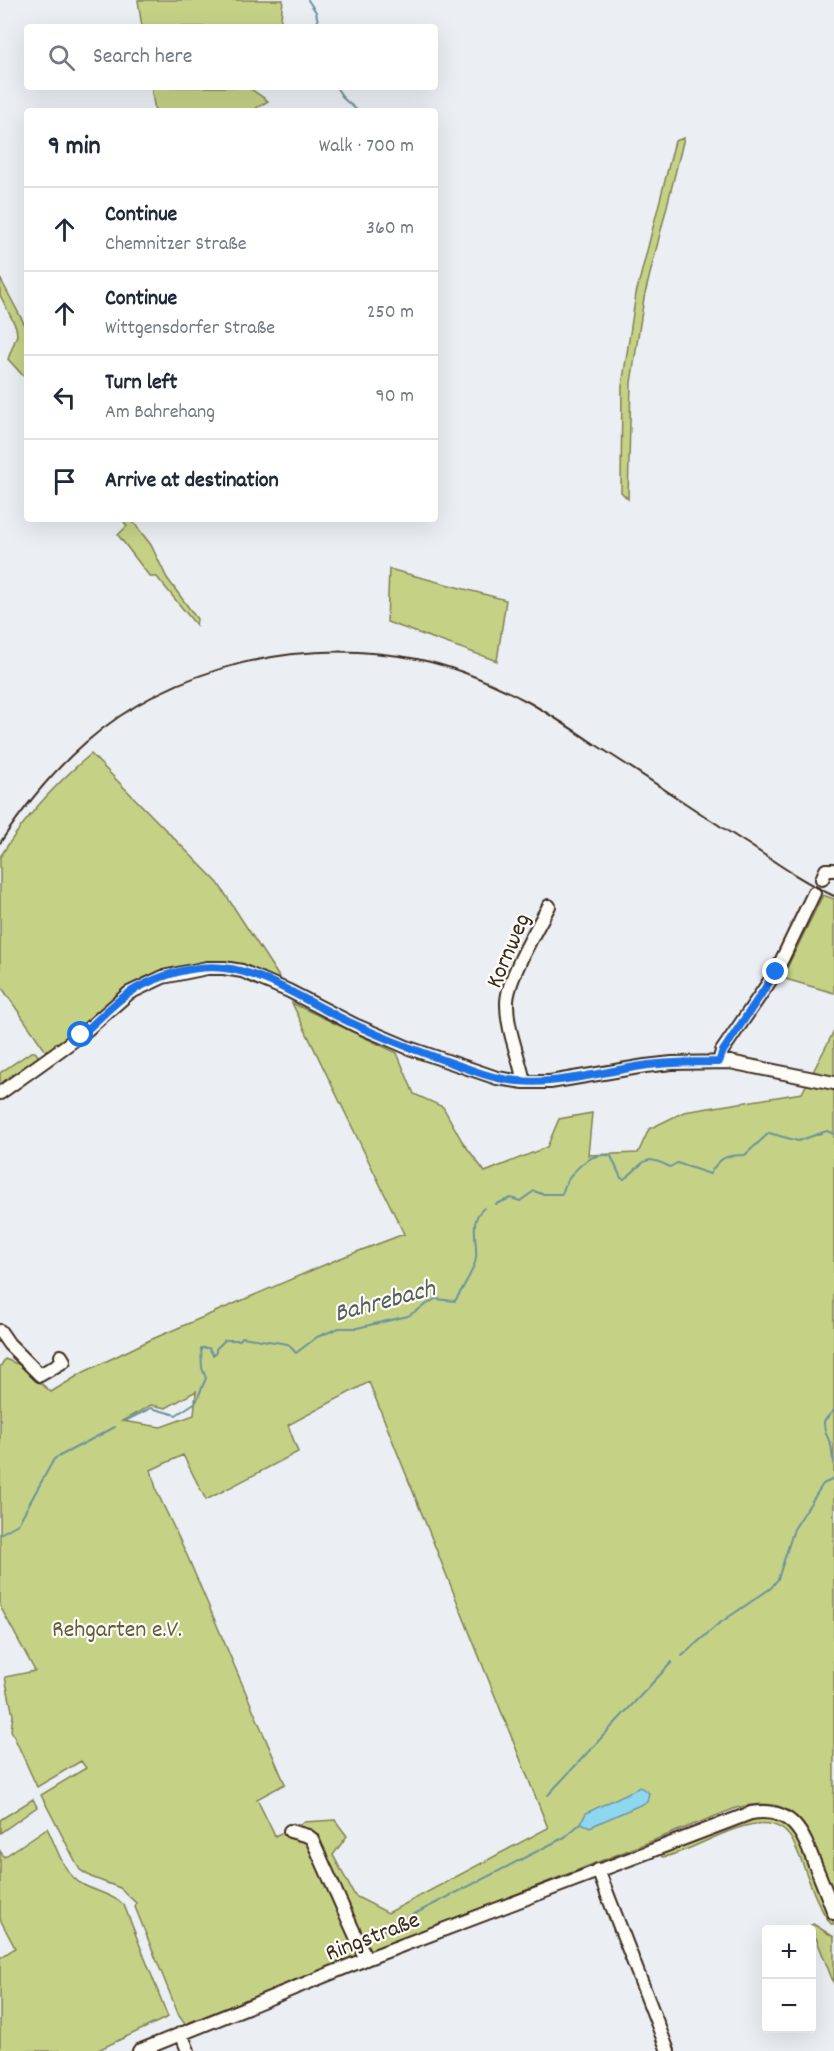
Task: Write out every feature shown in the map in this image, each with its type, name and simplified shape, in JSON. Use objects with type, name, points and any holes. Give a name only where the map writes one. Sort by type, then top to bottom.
[{"type":"street","points":[[822,879],[826,870],[834,870]]},
{"type":"street","points":[[719,1062],[723,1051],[776,972],[814,893]]},
{"type":"street","name":"Kornweg","points":[[524,1082],[506,1003],[516,970],[549,906]]},
{"type":"street","points":[[0,1093],[81,1035],[129,993],[163,977],[207,968],[242,971],[289,991],[355,1025],[497,1078],[524,1082],[561,1081],[645,1065],[719,1062],[748,1065],[834,1083]]},
{"type":"street","points":[[0,1330],[17,1353],[40,1375],[64,1361],[61,1356]]},
{"type":"street","name":"Ringstraße","points":[[138,2051],[366,1959],[751,1813],[774,1812],[794,1823],[801,1832],[834,1913]]},
{"type":"street","name":"Ringstraße","points":[[290,1831],[302,1833],[312,1839],[366,1959]]},
{"type":"street","points":[[598,1870],[668,2051]]},
{"type":"street","points":[[181,2033],[188,2051]]},
{"type":"green space","points":[[138,0],[283,0],[280,24],[142,24]]},
{"type":"green space","points":[[152,90],[252,90],[268,101],[257,108],[154,108]]},
{"type":"green space","points":[[684,138],[644,298],[631,383],[628,499],[621,492],[622,386],[636,294],[675,141]]},
{"type":"green space","points":[[0,278],[24,323],[24,377],[8,359],[17,335],[16,327],[0,295]]},
{"type":"green space","points":[[124,522],[133,522],[151,545],[167,578],[197,619],[196,625],[157,577],[150,577],[118,535],[127,526]]},
{"type":"green space","points":[[389,569],[506,600],[497,661],[387,622]]},
{"type":"green space","points":[[91,754],[218,883],[281,980],[220,961],[167,969],[143,978],[117,995],[83,1028],[47,1053],[0,985],[0,857],[41,802]]},
{"type":"green space","points":[[823,895],[834,899],[834,993],[782,978]]},
{"type":"green space","name":"Rehgarten e.V.","points":[[292,1003],[397,1053],[414,1094],[443,1107],[462,1141],[485,1172],[547,1147],[559,1119],[592,1113],[588,1155],[638,1153],[649,1129],[684,1112],[802,1093],[834,1031],[834,1894],[812,1839],[803,1824],[792,1813],[778,1806],[760,1804],[736,1808],[185,2024],[179,2016],[135,1907],[136,1903],[120,1888],[91,1877],[80,1870],[41,1795],[86,1768],[81,1761],[37,1787],[11,1730],[13,1715],[5,1677],[35,1671],[0,1606],[0,1367],[5,1359],[20,1365],[51,1392],[84,1372],[150,1340],[338,1259],[404,1234]],"holes":[[[369,1382],[548,1828],[388,1913],[355,1896],[333,1855],[347,1836],[335,1820],[304,1822],[275,1836],[257,1799],[285,1784],[186,1553],[157,1492],[151,1470],[183,1455],[206,1500],[298,1452],[288,1425]],[[196,1391],[194,1415],[161,1427],[122,1421],[151,1405],[166,1408]]]},
{"type":"green space","points":[[31,1052],[35,1052],[40,1058],[0,1088],[0,1073]]},
{"type":"green space","points":[[33,1799],[37,1807],[0,1833],[0,1820]]},
{"type":"green space","points":[[757,1817],[780,1820],[797,1837],[812,1867],[834,1924],[831,1924],[824,1914],[792,1840],[781,1828],[766,1824],[749,1825],[662,1857],[661,1854]]},
{"type":"green space","points":[[47,1828],[65,1867],[75,1880],[124,1905],[168,2017],[96,2051],[0,2051],[0,1958],[15,1948],[0,1919],[0,1851],[4,1857]]},
{"type":"green space","points":[[816,1926],[834,1937],[834,1984],[816,1938]]},
{"type":"water","points":[[640,1787],[649,1793],[647,1802],[590,1827],[581,1823],[586,1813]]},
{"type":"waterway","points":[[308,0],[316,12],[318,24]]},
{"type":"waterway","points":[[338,90],[354,108]]},
{"type":"waterway","name":"Bahrebach","points":[[496,1204],[511,1198],[520,1201],[534,1191],[542,1194],[562,1194],[569,1179],[580,1166],[587,1160],[603,1155],[611,1156],[621,1178],[624,1179],[648,1160],[670,1167],[677,1163],[710,1174],[724,1158],[745,1155],[769,1133],[798,1141],[827,1131],[834,1134]]},
{"type":"waterway","name":"Bahrebach","points":[[125,1421],[151,1408],[176,1415],[196,1402],[206,1378],[202,1368],[201,1348],[209,1348],[213,1355],[225,1340],[240,1340],[242,1337],[288,1344],[296,1353],[317,1337],[339,1328],[357,1328],[408,1316],[435,1299],[455,1301],[475,1263],[476,1218],[484,1208]]},
{"type":"waterway","points":[[834,1410],[824,1421],[834,1462]]},
{"type":"waterway","name":"Bahrebach","points":[[0,1534],[18,1524],[54,1459],[115,1427]]},
{"type":"waterway","points":[[682,1656],[717,1625],[771,1588],[778,1579],[794,1529],[823,1484],[834,1479]]},
{"type":"waterway","points":[[548,1795],[672,1662]]},
{"type":"waterway","points":[[383,1930],[565,1837],[581,1823]]},
{"type":"railway","points":[[0,843],[39,790],[73,754],[120,716],[159,693],[199,676],[242,663],[285,655],[329,652],[373,653],[417,659],[447,667],[517,696],[564,724],[792,873],[834,896]]},
{"type":"route","points":[[81,1035],[119,1001],[143,985],[183,971],[224,968],[242,971],[289,991],[355,1025],[409,1048],[497,1078],[524,1082],[550,1082],[645,1065],[719,1062],[723,1051],[776,972]]}]
